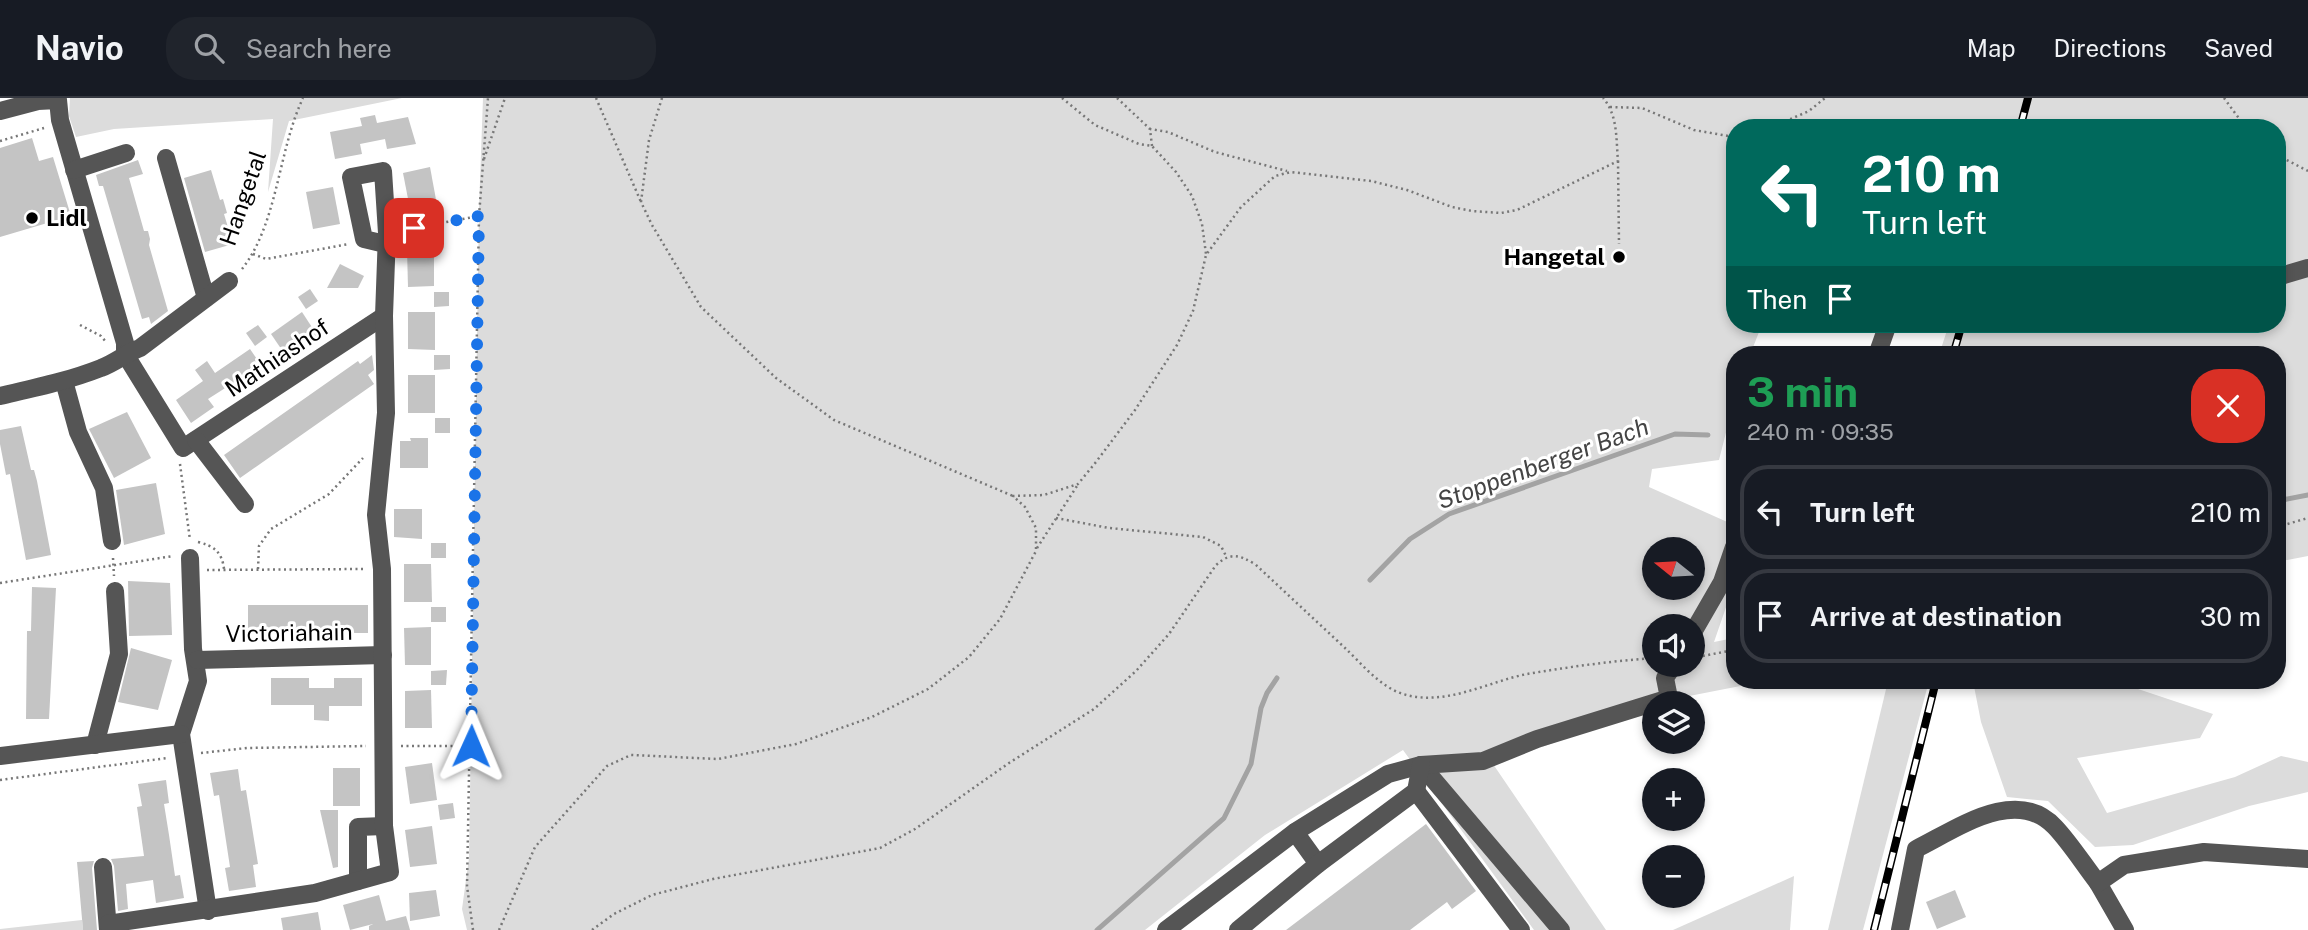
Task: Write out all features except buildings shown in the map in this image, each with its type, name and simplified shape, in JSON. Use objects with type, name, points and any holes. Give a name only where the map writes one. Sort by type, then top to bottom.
[{"type":"street","points":[[0,111],[38,101],[58,100],[61,123],[125,344],[121,356],[190,444],[245,504]]},
{"type":"street","points":[[74,170],[126,153]]},
{"type":"street","name":"Hangetal","points":[[166,158],[206,298]]},
{"type":"street","points":[[384,316],[386,238],[383,171],[351,177],[364,239],[386,238]]},
{"type":"street","points":[[2286,274],[2308,268]]},
{"type":"street","name":"Hangetal","points":[[0,396],[64,381],[105,367],[140,348],[229,281]]},
{"type":"street","name":"Mathiashof","points":[[190,444],[384,316]]},
{"type":"street","name":"Victoriahain","points":[[108,927],[315,893],[390,872],[384,826],[382,569],[376,525],[376,486],[386,413],[384,316]]},
{"type":"street","points":[[64,381],[79,432],[104,488],[112,541]]},
{"type":"street","name":"Victoriahain","points":[[190,556],[193,649],[197,660],[198,681],[181,734],[208,911]]},
{"type":"street","points":[[1704,614],[1726,570]]},
{"type":"street","points":[[95,745],[119,654],[115,590]]},
{"type":"street","name":"Victoriahain","points":[[197,660],[383,655]]},
{"type":"street","points":[[1166,930],[1295,832],[1388,774],[1421,765],[1483,761],[1537,739],[1668,698],[1666,677]]},
{"type":"street","points":[[0,756],[181,734]]},
{"type":"street","points":[[1238,930],[1318,864],[1416,791],[1421,765]]},
{"type":"street","points":[[1421,765],[1561,930]]},
{"type":"street","points":[[1416,791],[1521,930]]},
{"type":"street","points":[[1900,930],[1916,849],[1980,817],[2005,810],[2031,811],[2054,826],[2098,883],[2125,930]]},
{"type":"street","points":[[358,881],[358,827],[384,826]]},
{"type":"street","points":[[1295,832],[1318,864]]},
{"type":"street","points":[[2098,883],[2124,865],[2204,852],[2308,859]]},
{"type":"street","points":[[103,867],[108,927]]},
{"type":"path","name":"Hangetal","points":[[229,281],[253,254],[303,98]]},
{"type":"path","points":[[473,930],[467,887],[479,216],[488,98]]},
{"type":"path","points":[[483,162],[505,98]]},
{"type":"path","points":[[596,98],[658,236],[701,307],[786,386],[834,420],[1013,496],[1024,507],[1036,528],[1036,551]]},
{"type":"path","points":[[641,202],[649,140],[662,98]]},
{"type":"path","points":[[1062,98],[1095,125],[1139,144],[1152,146]]},
{"type":"path","points":[[1117,98],[1150,129],[1168,132],[1215,152],[1291,172],[1371,181],[1407,190],[1452,207],[1501,213],[1528,205],[1618,161]]},
{"type":"path","points":[[1603,98],[1611,107],[1616,129],[1619,244]]},
{"type":"path","points":[[1791,119],[1809,111],[1825,98]]},
{"type":"path","points":[[2224,98],[2239,119]]},
{"type":"path","points":[[1611,107],[1642,108],[1694,130],[1726,136]]},
{"type":"path","points":[[0,141],[61,123]]},
{"type":"path","points":[[499,930],[535,848],[607,766],[631,755],[718,758],[796,744],[873,717],[917,694],[959,665],[1000,619],[1056,518],[1078,484],[1135,410],[1177,345],[1193,311],[1206,255],[1202,224],[1192,196],[1177,172],[1152,146],[1150,129]]},
{"type":"path","points":[[2286,160],[2308,171]]},
{"type":"path","points":[[1206,255],[1252,194],[1275,176],[1291,172]]},
{"type":"path","points":[[386,238],[479,216]]},
{"type":"path","points":[[253,254],[266,259],[356,243],[364,239]]},
{"type":"path","points":[[80,325],[101,336],[121,356]]},
{"type":"path","points":[[190,444],[179,466],[190,556]]},
{"type":"path","points":[[258,569],[259,547],[271,529],[329,494],[364,456]]},
{"type":"path","points":[[1013,496],[1044,495],[1078,484]]},
{"type":"path","points":[[1056,518],[1109,528],[1203,537],[1221,546],[1226,556]]},
{"type":"path","points":[[2286,524],[2308,518]]},
{"type":"path","points":[[0,583],[190,556],[208,544],[218,551],[224,569]]},
{"type":"path","points":[[592,930],[614,914],[652,895],[713,879],[880,848],[915,829],[1009,763],[1094,709],[1136,671],[1169,634],[1216,565],[1226,556],[1239,555],[1255,564],[1372,674],[1402,694],[1418,696],[1470,693],[1501,680],[1527,674],[1642,659]]},
{"type":"path","points":[[190,556],[224,569],[382,569]]},
{"type":"path","points":[[1705,656],[1726,652]]},
{"type":"path","points":[[0,780],[247,748],[471,746]]},
{"type":"shaded area","points":[[70,98],[402,98],[289,121],[268,192],[273,119],[114,129],[76,137],[69,116]]},
{"type":"shaded area","points":[[483,98],[2308,98],[2308,556],[2286,560],[2286,346],[1942,346],[1946,333],[2286,333],[2286,119],[1726,119],[1726,333],[1759,333],[1754,346],[1726,346],[1726,432],[1719,460],[1652,469],[1649,487],[1726,521],[1726,607],[1714,642],[1726,640],[1726,689],[1705,693],[1642,691],[1642,712],[1493,764],[1606,930],[1534,930],[1403,750],[1265,835],[1145,930],[467,930],[462,909],[469,858]]},
{"type":"shaded area","points":[[1886,689],[1927,689],[1863,930],[1828,930]]},
{"type":"shaded area","points":[[1975,689],[2138,689],[2213,714],[2200,738],[2077,758],[2107,813],[2235,777],[2281,756],[2308,762],[2308,792],[2249,806],[2133,845],[2095,847],[2048,801],[2007,797],[1981,722]]},
{"type":"shaded area","points":[[1794,876],[1790,930],[1673,930]]},
{"type":"shaded area","points":[[82,920],[83,930],[0,930],[0,929]]},
{"type":"waterway","name":"Stoppenberger Bach","points":[[1370,580],[1410,539],[1449,514],[1675,434],[1708,435]]},
{"type":"waterway","name":"Stoppenberger Bach","points":[[2286,499],[2308,495]]},
{"type":"waterway","name":"Stoppenberger Bach","points":[[1097,930],[1224,818],[1251,764],[1261,708],[1277,678]]},
{"type":"railway","points":[[2022,119],[2028,98]]},
{"type":"railway","points":[[1956,346],[1959,333]]},
{"type":"railway","points":[[1874,930],[1934,689]]},
{"type":"place","name":"Lidl","points":[[32,218]]},
{"type":"place","name":"Hangetal","points":[[1619,257]]},
{"type":"route","points":[[414,228],[479,216],[471,746]]}]
